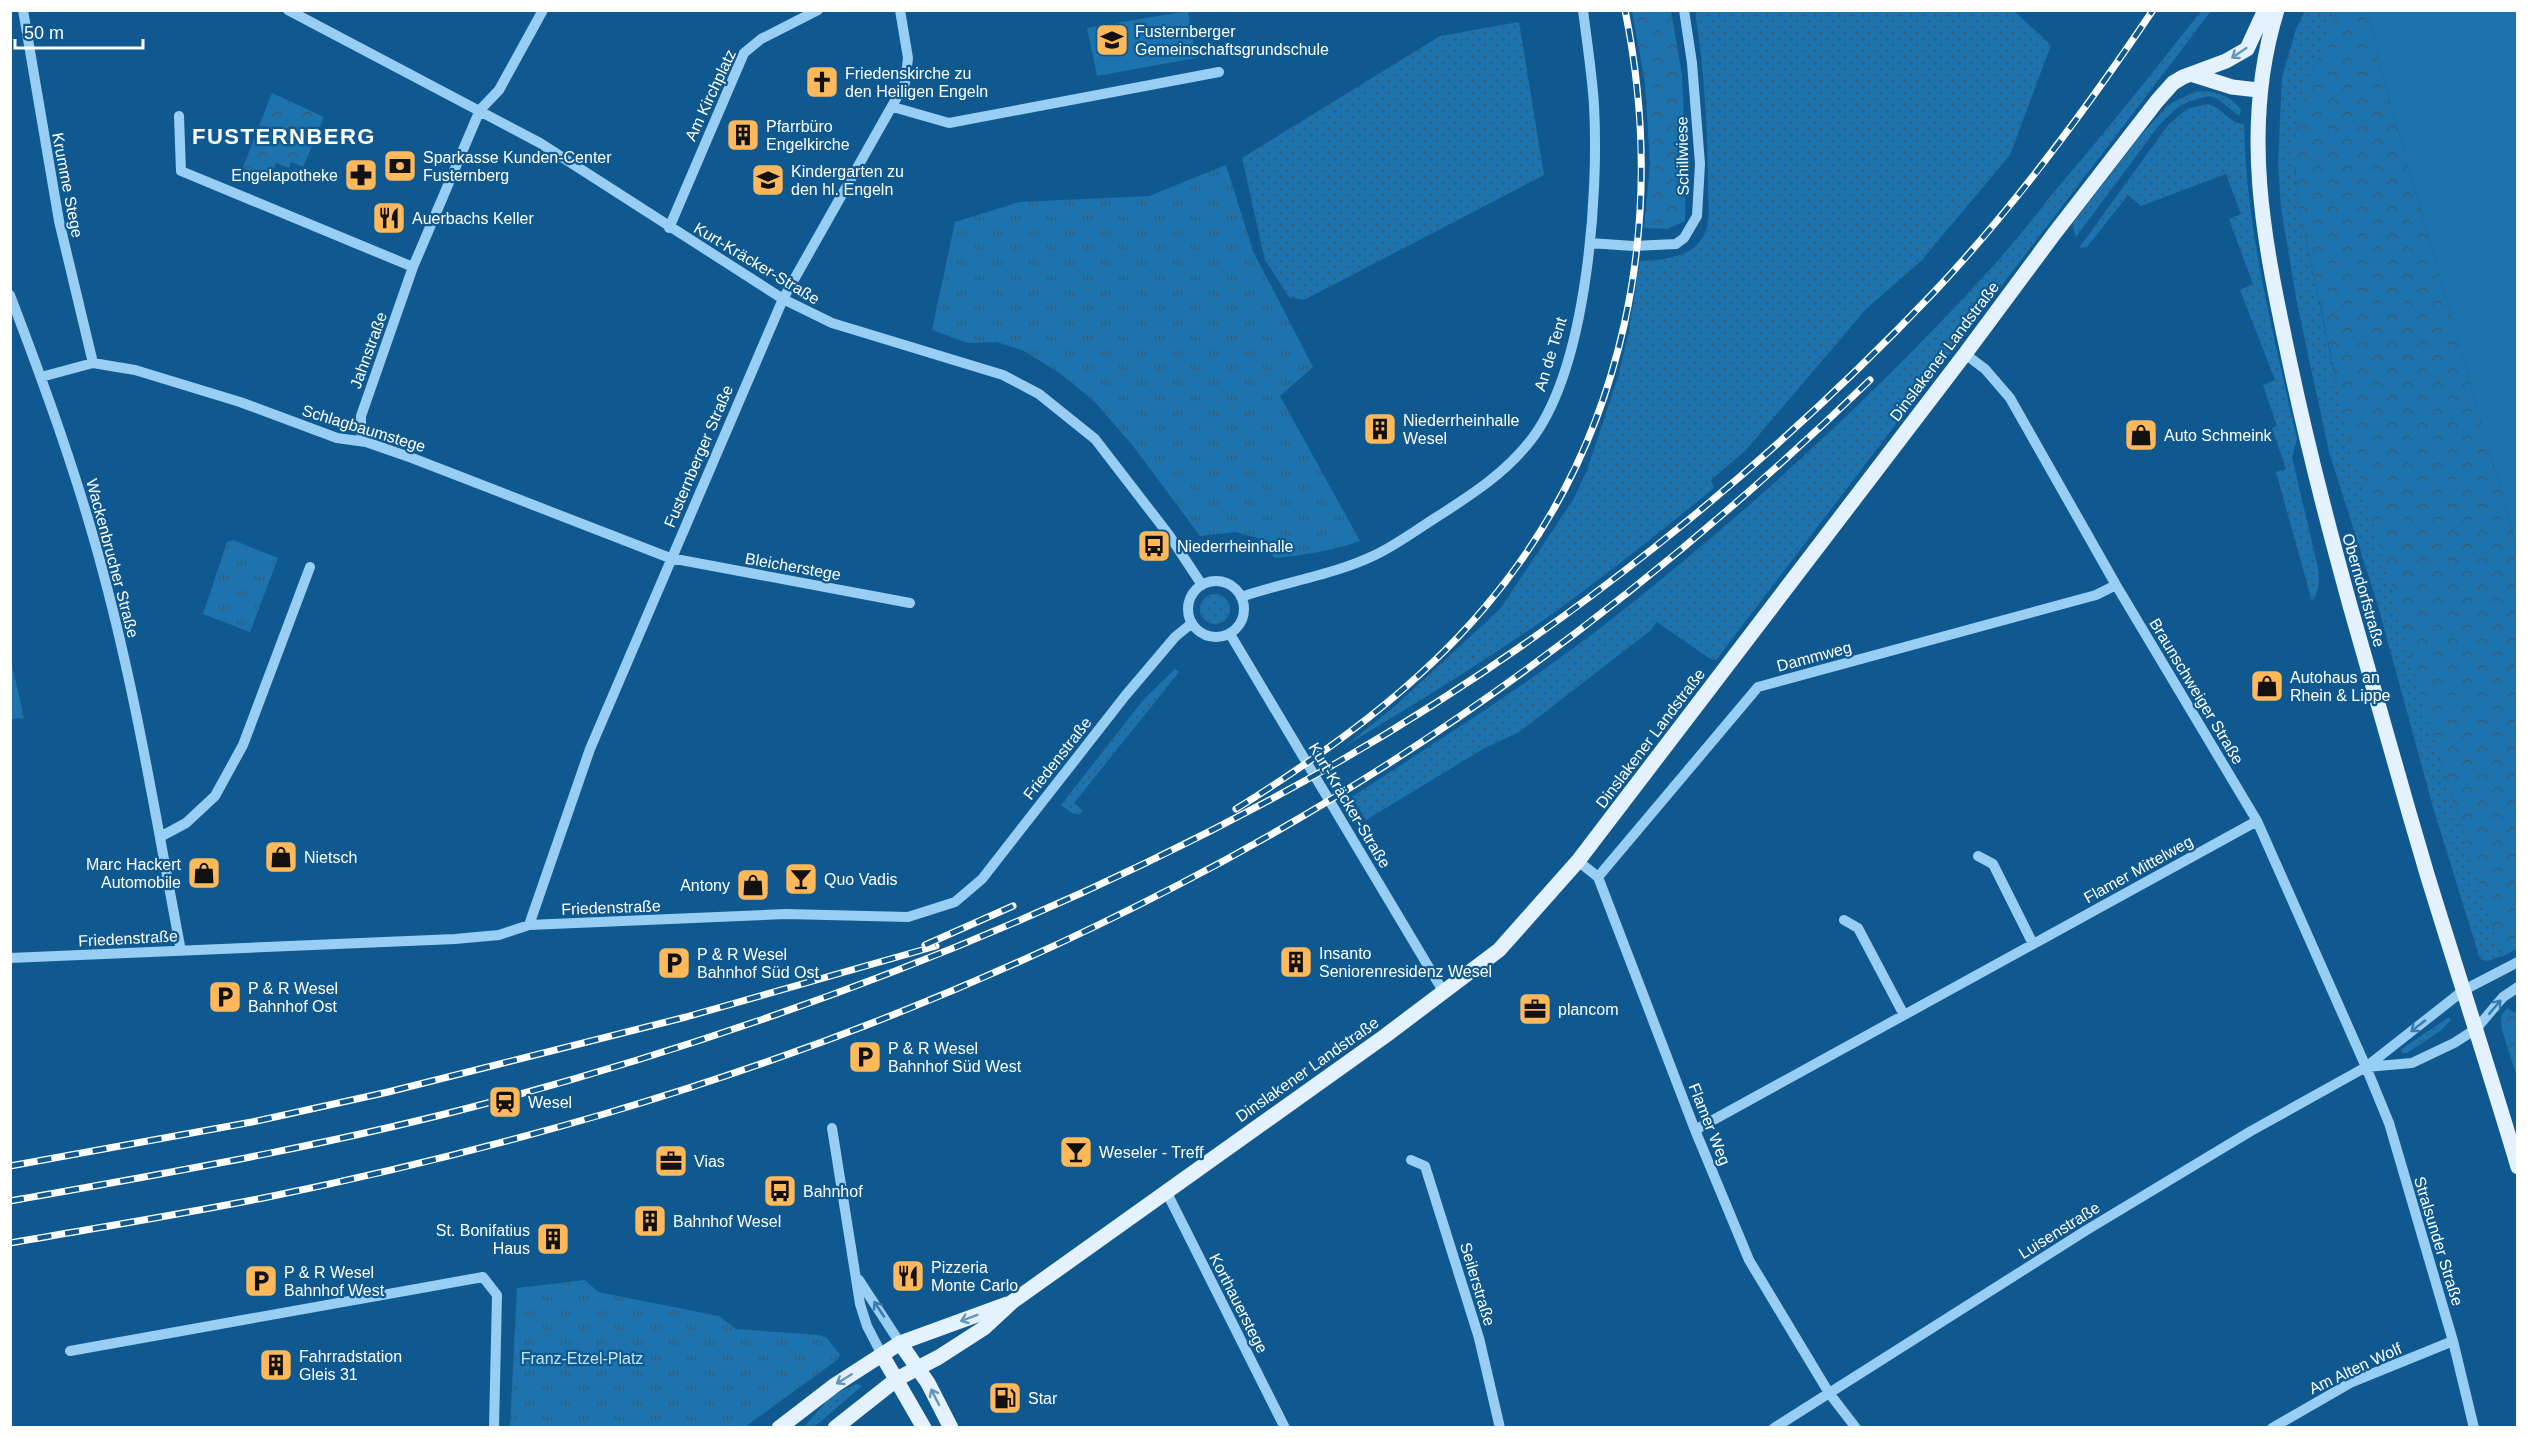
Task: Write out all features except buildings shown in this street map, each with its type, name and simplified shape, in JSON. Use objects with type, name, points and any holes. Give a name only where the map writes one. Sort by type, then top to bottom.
[{"type":"main road","name":"Dinslakener Landstraße","points":[[835,1428],[897,1379],[939,1357],[984,1328],[1012,1302],[1499,950],[1578,861],[2157,101],[2173,83],[2182,77],[2194,75],[2247,49],[2265,10]]},
{"type":"main road","name":"Oberndorfstraße","points":[[2277,10],[2258,90],[2256,134],[2260,197],[2279,314],[2324,514],[2385,731],[2517,1167]]},
{"type":"main road","points":[[2194,75],[2232,87],[2258,90]]},
{"type":"main road","name":"Dinslakener Landstraße","points":[[779,1428],[835,1385],[900,1343],[1012,1302]]},
{"type":"main road","points":[[900,1343],[928,1383],[951,1428]]},
{"type":"main road","points":[[882,1355],[924,1428]]},
{"type":"street","name":"Krumme Stege","points":[[22,10],[59,221],[93,363]]},
{"type":"street","name":"Kurt-Kräcker-Straße","points":[[288,10],[540,142],[669,228],[783,299],[832,323],[1003,375],[1039,394],[1095,439],[1169,535],[1202,585]]},
{"type":"street","name":"Jahnstraße","points":[[366,442],[361,433],[361,416],[413,267],[480,110],[499,90],[543,10]]},
{"type":"street","name":"Am Kirchplatz","points":[[669,228],[744,53],[762,39],[818,10]]},
{"type":"street","name":"Fusternberger Straße","points":[[529,925],[590,749],[783,299],[905,84],[908,58],[900,10]]},
{"type":"street","name":"An de Tent","points":[[1241,597],[1373,556],[1482,487],[1512,463],[1535,434],[1559,386],[1576,331],[1590,243],[1594,204],[1594,105],[1583,10]]},
{"type":"street","name":"Schillwiese","points":[[1590,243],[1633,246],[1676,244],[1684,238],[1697,216],[1700,164],[1692,63],[1684,10]]},
{"type":"street","points":[[893,107],[949,123],[1219,72]]},
{"type":"street","points":[[179,116],[181,171],[413,267]]},
{"type":"street","name":"Wackenbrucher Straße","points":[[10,295],[65,443],[105,577],[137,718],[181,951]]},
{"type":"street","name":"Braunschweiger Straße","points":[[1965,354],[1985,369],[2010,398],[2116,585],[2257,821],[2366,1067]]},
{"type":"street","name":"Schlagbaumstege","points":[[41,376],[93,363],[135,370],[182,382],[337,438],[366,442],[670,558]]},
{"type":"street","name":"Bleicherstege","points":[[670,558],[910,603]]},
{"type":"street","points":[[160,837],[186,823],[215,796],[243,745],[310,567]]},
{"type":"street","points":[[1221,582],[1230,585],[1241,597],[1243,615],[1240,623],[1230,634],[1213,637],[1204,635],[1192,623],[1188,615],[1190,598],[1202,585],[1221,582]]},
{"type":"street","name":"Dammweg","points":[[1598,877],[1758,687],[2096,595],[2116,585]]},
{"type":"street","name":"Friedenstraße","points":[[10,958],[455,939],[499,935],[529,925],[786,914],[908,916],[955,902],[982,879],[1125,696],[1175,637],[1192,623]]},
{"type":"street","name":"Kurt-Kräcker-Straße","points":[[1230,634],[1443,992]]},
{"type":"street","name":"Flamer Mittelweg","points":[[1695,1130],[2257,821]]},
{"type":"street","points":[[1978,856],[1993,864],[2033,944]]},
{"type":"street","points":[[1578,861],[1598,877]]},
{"type":"street","name":"Flamer Weg","points":[[1598,877],[1695,1130],[1749,1260],[1829,1393],[1856,1428]]},
{"type":"street","points":[[1844,920],[1858,928],[1904,1015]]},
{"type":"street","name":"Luisenstraße","points":[[1774,1428],[2085,1231],[2251,1131],[2366,1067],[2464,990],[2517,962]]},
{"type":"street","name":"Luisenstraße","points":[[2366,1067],[2412,1063],[2454,1043],[2476,1029],[2503,997],[2517,987]]},
{"type":"street","name":"Stralsunder Straße","points":[[2366,1067],[2389,1123],[2453,1341],[2474,1428]]},
{"type":"street","points":[[832,1128],[860,1304],[867,1326],[882,1355]]},
{"type":"street","name":"Seilerstraße","points":[[1412,1160],[1425,1166],[1479,1338],[1500,1428]]},
{"type":"street","name":"Korthauerstege","points":[[1166,1191],[1284,1428]]},
{"type":"street","points":[[70,1351],[483,1276],[497,1295],[494,1428]]},
{"type":"street","points":[[857,1277],[900,1343]]},
{"type":"street","name":"Am Alten Wolf","points":[[2272,1428],[2352,1383],[2453,1341]]},
{"type":"green space","points":[[1188,11],[1196,58],[1097,76],[1087,28]]},
{"type":"green space","points":[[1632,11],[1671,11],[1682,75],[1686,162],[1685,221],[1667,229],[1644,228],[1650,164],[1645,83]]},
{"type":"green space","points":[[1695,11],[2014,11],[2051,45],[2010,155],[1921,261],[1866,309],[1746,450],[1711,480],[1714,488],[1548,617],[1473,667],[1344,747],[1394,707],[1500,609],[1573,500],[1587,470],[1618,377],[1628,336],[1640,261],[1658,260],[1685,253],[1699,243],[1704,235],[1709,212],[1707,144],[1703,77]]},
{"type":"green space","points":[[2201,11],[2211,11],[1716,660],[1709,658],[1657,622],[1650,631],[1519,732],[1483,749],[1366,820],[1352,797],[1489,707],[1590,636],[1720,530],[1861,402],[2001,257],[2127,105]]},
{"type":"green space","points":[[2305,11],[2337,11],[2304,98],[2296,127],[2295,171],[2299,206],[2334,372],[2439,755],[2502,956],[2488,961],[2480,959],[2433,807],[2378,606],[2329,452],[2297,303],[2281,208],[2278,164],[2282,77],[2296,29]]},
{"type":"green space","points":[[2337,11],[2368,11],[2385,85],[2517,547],[2518,948],[2502,957],[2439,755],[2350,444],[2299,206],[2296,177],[2296,128],[2308,84]]},
{"type":"green space","points":[[2368,11],[2517,11],[2517,547],[2385,85]]},
{"type":"green space","points":[[1519,22],[1544,175],[1304,300],[1289,297],[1265,260],[1242,158],[1440,36]]},
{"type":"green space","points":[[2206,91],[2230,99],[2241,110],[2239,116],[2218,99],[2209,96],[2178,107],[2160,124],[2076,237],[2072,224],[2141,135],[2168,105],[2194,92]]},
{"type":"green space","points":[[272,93],[324,117],[303,167],[291,162],[289,168],[276,163],[270,181],[242,170]]},
{"type":"green space","points":[[2207,104],[2234,121],[2244,124],[2250,204],[2256,244],[2297,439],[2292,457],[2318,568],[2318,590],[2312,601],[2276,472],[2286,469],[2272,428],[2277,426],[2263,385],[2275,380],[2240,290],[2253,284],[2229,219],[2241,214],[2226,174],[2141,206],[2128,195],[2087,247],[2079,248],[2168,125],[2187,109]]},
{"type":"green space","points":[[1226,165],[1253,251],[1313,367],[1280,396],[1360,541],[1318,552],[1275,558],[1258,538],[1235,532],[1200,536],[1133,446],[1095,402],[1061,374],[1024,351],[997,342],[968,343],[932,330],[955,222],[1020,202],[1149,196]]},
{"type":"green space","points":[[233,540],[278,558],[250,632],[203,614],[227,542]]},
{"type":"green space","points":[[1215,594],[1226,598],[1230,609],[1226,620],[1215,624],[1204,620],[1200,609],[1204,598]]},
{"type":"green space","points":[[11,661],[24,718],[11,719]]},
{"type":"green space","points":[[1175,669],[1179,672],[1074,803],[1083,811],[1078,815],[1061,805],[1144,699]]},
{"type":"green space","points":[[2507,1008],[2517,1014],[2517,1077],[2502,1030],[2501,1016]]},
{"type":"green space","points":[[2449,1017],[2451,1020],[2440,1031],[2407,1053],[2403,1053],[2401,1050],[2403,1048]]},
{"type":"green space","name":"Franz-Etzel-Platz","points":[[585,1280],[598,1292],[719,1316],[736,1329],[819,1335],[827,1338],[840,1355],[837,1360],[745,1427],[510,1427],[517,1288]]},
{"type":"green space","points":[[856,1384],[862,1386],[814,1427],[803,1428],[831,1396]]},
{"type":"railway","points":[[1236,809],[1336,742],[1400,692],[1430,665],[1485,607],[1533,542],[1572,473],[1603,401],[1624,325],[1637,248],[1641,169],[1637,89],[1625,10]]},
{"type":"railway","points":[[10,1201],[375,1131],[495,1101],[714,1036],[822,999],[1034,914],[1138,867],[1240,816],[1340,761],[1501,660],[1579,605],[1728,487],[1799,424],[1935,291],[1994,225],[2050,155],[2153,10]]},
{"type":"railway","points":[[10,1243],[310,1188],[437,1159],[563,1126],[678,1091],[824,1041],[1039,953],[1178,885],[1272,834],[1364,779],[1455,720],[1542,658],[1628,592],[1711,524],[1870,380]]},
{"type":"railway","points":[[925,945],[1013,906]]},
{"type":"railway","points":[[10,1166],[252,1122],[388,1092],[686,1017],[936,946]]},
{"type":"place","name":"Fusternberger Gemeinschaftsgrundschule","points":[[1112,40]]},
{"type":"place","name":"Friedenskirche zu den Heiligen Engeln","points":[[822,82]]},
{"type":"place","name":"Pfarrbüro Engelkirche","points":[[743,135]]},
{"type":"place","name":"Sparkasse Kunden-Center Fusternberg","points":[[400,166]]},
{"type":"place","name":"Engelapotheke","points":[[361,175]]},
{"type":"place","name":"Kindergarten zu den hl. Engeln","points":[[768,180]]},
{"type":"place","name":"Auerbachs Keller","points":[[389,218]]},
{"type":"place","name":"Niederrheinhalle Wesel","points":[[1380,429]]},
{"type":"place","name":"Auto Schmeink","points":[[2141,435]]},
{"type":"place","name":"Niederrheinhalle","points":[[1154,546]]},
{"type":"place","name":"Autohaus an Rhein & Lippe","points":[[2267,686]]},
{"type":"place","name":"Nietsch","points":[[281,857]]},
{"type":"place","name":"Marc Hackert Automobile","points":[[204,873]]},
{"type":"place","name":"Quo Vadis","points":[[801,879]]},
{"type":"place","name":"Antony","points":[[753,885]]},
{"type":"place","name":"Insanto Seniorenresidenz Wesel","points":[[1296,962]]},
{"type":"place","name":"P & R Wesel Bahnhof Süd Ost","points":[[674,963]]},
{"type":"place","name":"P & R Wesel Bahnhof Ost","points":[[225,997]]},
{"type":"place","name":"plancom","points":[[1535,1009]]},
{"type":"place","name":"P & R Wesel Bahnhof Süd West","points":[[865,1057]]},
{"type":"place","name":"Wesel","points":[[505,1102]]},
{"type":"place","name":"Weseler - Treff","points":[[1076,1152]]},
{"type":"place","name":"Vias","points":[[671,1161]]},
{"type":"place","name":"Bahnhof","points":[[780,1191]]},
{"type":"place","name":"Bahnhof Wesel","points":[[650,1221]]},
{"type":"place","name":"St. Bonifatius Haus","points":[[553,1239]]},
{"type":"place","name":"Pizzeria Monte Carlo","points":[[908,1276]]},
{"type":"place","name":"P & R Wesel Bahnhof West","points":[[261,1281]]},
{"type":"place","name":"Fahrradstation Gleis 31","points":[[276,1365]]},
{"type":"place","name":"Star","points":[[1005,1398]]},
{"type":"district","name":"FUSTERNBERG","points":[[284,136]]}]
